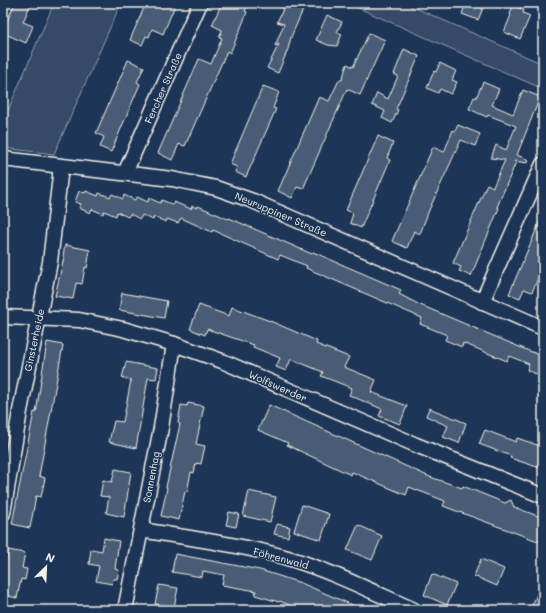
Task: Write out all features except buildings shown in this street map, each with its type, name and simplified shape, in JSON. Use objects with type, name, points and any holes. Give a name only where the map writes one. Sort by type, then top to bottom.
[{"type":"street","name":"Fercher Straße","points":[[125,173],[200,3]]},
{"type":"street","name":"Neuruppiner Straße","points":[[3,159],[172,179],[216,188],[253,201],[543,328]]},
{"type":"street","points":[[482,302],[543,164]]},
{"type":"street","name":"Ginsterheide","points":[[3,514],[21,404],[50,262],[60,166]]},
{"type":"street","name":"Wolfswerder","points":[[3,317],[78,320],[116,327],[174,344],[222,361],[416,445],[543,496]]},
{"type":"street","name":"Sonnenhag","points":[[125,610],[161,428],[174,344]]},
{"type":"street","name":"Föhrenwald","points":[[141,530],[245,548],[290,558],[331,573],[414,610]]},
{"type":"shaded area","points":[[54,3],[121,3],[54,154],[3,148],[3,122]]},
{"type":"shaded area","points":[[347,3],[404,3],[543,64],[543,89]]}]
